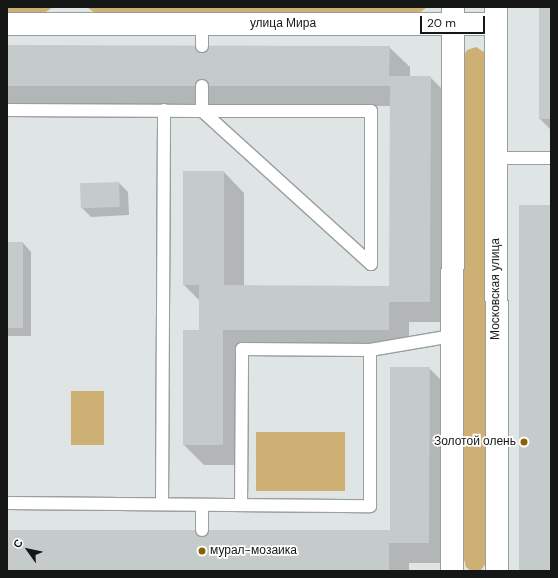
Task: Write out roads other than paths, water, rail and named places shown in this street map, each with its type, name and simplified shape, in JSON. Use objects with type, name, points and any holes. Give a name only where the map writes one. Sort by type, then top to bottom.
[{"type":"street","name":"улица Мира","points":[[7,24],[70,15],[202,24],[453,15],[496,15]]},
{"type":"street","points":[[452,571],[453,15]]},
{"type":"street","name":"Московская улица","points":[[496,15],[497,571]]},
{"type":"lane","points":[[202,24],[202,46]]},
{"type":"lane","points":[[7,110],[202,111],[371,111],[371,264],[202,111],[202,86]]},
{"type":"lane","points":[[162,504],[164,110]]},
{"type":"lane","points":[[496,158],[551,158]]},
{"type":"lane","points":[[241,505],[242,349],[370,350],[452,336]]},
{"type":"lane","points":[[7,503],[370,506],[370,350]]},
{"type":"lane","points":[[202,505],[202,530]]},
{"type":"place","name":"Золотой олень","points":[[524,442]]},
{"type":"place","name":"мурал-мозаика","points":[[202,551]]}]
